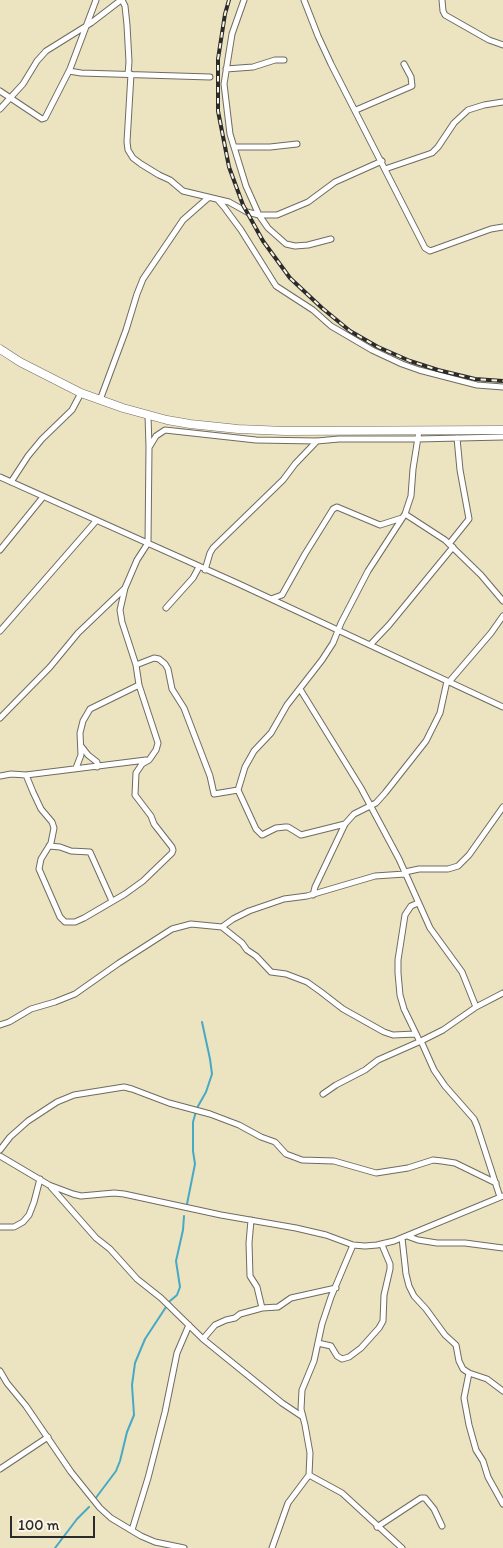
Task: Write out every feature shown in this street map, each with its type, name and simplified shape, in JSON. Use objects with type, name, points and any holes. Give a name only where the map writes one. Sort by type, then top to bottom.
[{"type":"main road","points":[[0,349],[20,362],[81,393],[148,415],[190,424],[238,429],[418,435],[503,430]]},
{"type":"street","points":[[0,91],[44,119],[69,71],[96,0]]},
{"type":"street","points":[[0,109],[23,84],[41,55],[122,0],[125,6],[128,25],[128,150],[133,158],[170,180],[179,189],[234,204],[247,212],[259,215],[277,215],[314,198],[336,182],[382,162]]},
{"type":"street","points":[[244,0],[232,34],[224,84],[225,100],[234,147],[246,186],[259,215],[275,236],[289,246],[308,245],[331,238]]},
{"type":"street","points":[[304,0],[318,36],[424,246],[428,250],[503,227]]},
{"type":"street","points":[[442,0],[445,15],[489,40],[503,45]]},
{"type":"street","points":[[226,69],[253,67],[275,60],[284,60]]},
{"type":"street","points":[[356,110],[412,86],[411,77],[404,64]]},
{"type":"street","points":[[69,71],[96,74],[210,77]]},
{"type":"street","points":[[385,169],[425,157],[436,151],[454,123],[468,110],[503,102]]},
{"type":"street","points":[[234,147],[270,147],[297,144]]},
{"type":"street","points":[[100,400],[143,279],[183,220],[208,198]]},
{"type":"street","points":[[217,199],[232,217],[276,286],[313,310],[330,326],[372,350],[402,364],[477,385],[503,387]]},
{"type":"street","points":[[11,482],[42,439],[72,410],[81,393]]},
{"type":"street","points":[[26,775],[42,809],[52,822],[54,828],[49,846],[41,859],[39,869],[60,917],[65,922],[75,922],[84,918],[143,881],[173,850],[135,795],[136,773],[142,764],[149,760],[156,750],[158,742],[138,685],[136,665],[121,615],[125,588],[137,560],[148,543],[148,415]]},
{"type":"street","points":[[149,447],[156,436],[165,430],[256,440],[317,441],[418,435],[457,438],[503,437]]},
{"type":"street","points":[[345,824],[301,835],[284,826],[262,835],[256,829],[238,790],[245,768],[254,751],[271,733],[287,705],[333,643],[340,623],[368,571],[403,516],[411,496],[418,435]]},
{"type":"street","points":[[370,645],[389,625],[469,519],[460,470],[457,438]]},
{"type":"street","points":[[205,570],[213,548],[283,480],[317,441]]},
{"type":"street","points":[[0,477],[148,543],[503,707]]},
{"type":"street","points":[[0,550],[44,497]]},
{"type":"street","points":[[270,599],[282,595],[332,509],[338,507],[380,525],[403,516],[434,532],[451,545],[481,574],[503,602]]},
{"type":"street","points":[[0,631],[96,521]]},
{"type":"street","points":[[166,608],[193,578],[199,568]]},
{"type":"street","points":[[0,718],[50,667],[78,633],[125,588]]},
{"type":"street","points":[[313,895],[345,824],[354,814],[376,802],[385,793],[426,741],[440,713],[448,681],[491,633],[503,616]]},
{"type":"street","points":[[136,665],[157,658],[165,664],[168,669],[172,689],[184,708],[210,776],[214,794],[238,790]]},
{"type":"street","points":[[76,768],[81,756],[80,733],[83,721],[90,709],[138,685]]},
{"type":"street","points":[[300,689],[338,749],[370,805],[405,873],[434,936],[462,972],[476,1007]]},
{"type":"street","points":[[81,746],[97,762],[97,767]]},
{"type":"street","points":[[0,776],[11,774],[26,775],[149,760]]},
{"type":"street","points":[[222,927],[249,911],[284,899],[313,895],[370,877],[405,873],[419,869],[448,869],[458,866],[469,855],[503,807]]},
{"type":"street","points":[[49,846],[71,851],[90,852],[112,901]]},
{"type":"street","points":[[49,1186],[82,1196],[124,1194],[221,1215],[309,1230],[353,1245],[382,1245],[502,1196],[474,1119],[445,1086],[434,1070],[404,1009],[400,994],[398,960],[405,915],[411,906],[418,903]]},
{"type":"street","points":[[0,1025],[30,1009],[76,994],[172,929],[191,924],[222,927],[242,943],[246,950],[258,958],[270,972],[286,974],[307,982],[343,1010],[384,1032],[393,1035],[416,1034]]},
{"type":"street","points":[[323,1094],[365,1070],[378,1060],[443,1030],[476,1007],[503,993]]},
{"type":"street","points":[[0,1150],[10,1137],[28,1121],[57,1102],[74,1095],[124,1087],[232,1122],[275,1142],[286,1154],[302,1160],[334,1161],[376,1173],[408,1168],[433,1160],[442,1161],[455,1163],[496,1182]]},
{"type":"street","points":[[0,1156],[49,1186],[96,1238],[110,1249],[137,1279],[181,1316],[202,1339],[302,1417]]},
{"type":"street","points":[[0,1227],[14,1226],[22,1222],[29,1215],[40,1179]]},
{"type":"street","points":[[250,1220],[250,1276],[257,1286],[262,1308]]},
{"type":"street","points":[[405,1237],[437,1243],[465,1243],[503,1248]]},
{"type":"street","points":[[405,1237],[406,1274],[414,1296],[445,1335],[456,1345],[459,1361],[463,1368],[468,1372],[488,1379],[503,1391]]},
{"type":"street","points":[[272,1548],[288,1503],[309,1475],[310,1453],[306,1426],[302,1417],[302,1390],[314,1361],[322,1324],[353,1245]]},
{"type":"street","points":[[318,1343],[332,1346],[335,1353],[342,1359],[349,1357],[361,1348],[379,1328],[383,1321],[384,1295],[390,1269],[390,1264],[382,1245]]},
{"type":"street","points":[[202,1339],[220,1322],[262,1308],[278,1307],[291,1298],[336,1288]]},
{"type":"street","points":[[132,1530],[165,1412],[177,1353],[189,1325]]},
{"type":"street","points":[[0,1371],[71,1472],[100,1508],[111,1518],[155,1542],[184,1548]]},
{"type":"street","points":[[468,1372],[464,1398],[469,1426],[476,1450],[495,1492],[503,1504]]},
{"type":"street","points":[[0,1469],[48,1437]]},
{"type":"street","points":[[309,1475],[342,1493],[402,1548]]},
{"type":"street","points":[[377,1527],[421,1498],[425,1498],[434,1509],[442,1526]]},
{"type":"waterway","points":[[187,1204],[195,1164],[193,1122],[212,1074],[202,1022]]},
{"type":"waterway","points":[[170,1301],[177,1295],[180,1287],[176,1261],[184,1216]]},
{"type":"waterway","points":[[95,1499],[116,1471],[120,1461],[127,1432],[134,1415],[132,1385],[135,1363],[145,1339],[166,1307]]},
{"type":"waterway","points":[[55,1548],[77,1519],[89,1507]]},
{"type":"railway","points":[[229,0],[218,59],[218,111],[229,167],[243,205],[263,241],[290,278],[350,331],[378,347],[410,361],[475,379],[503,381]]}]
